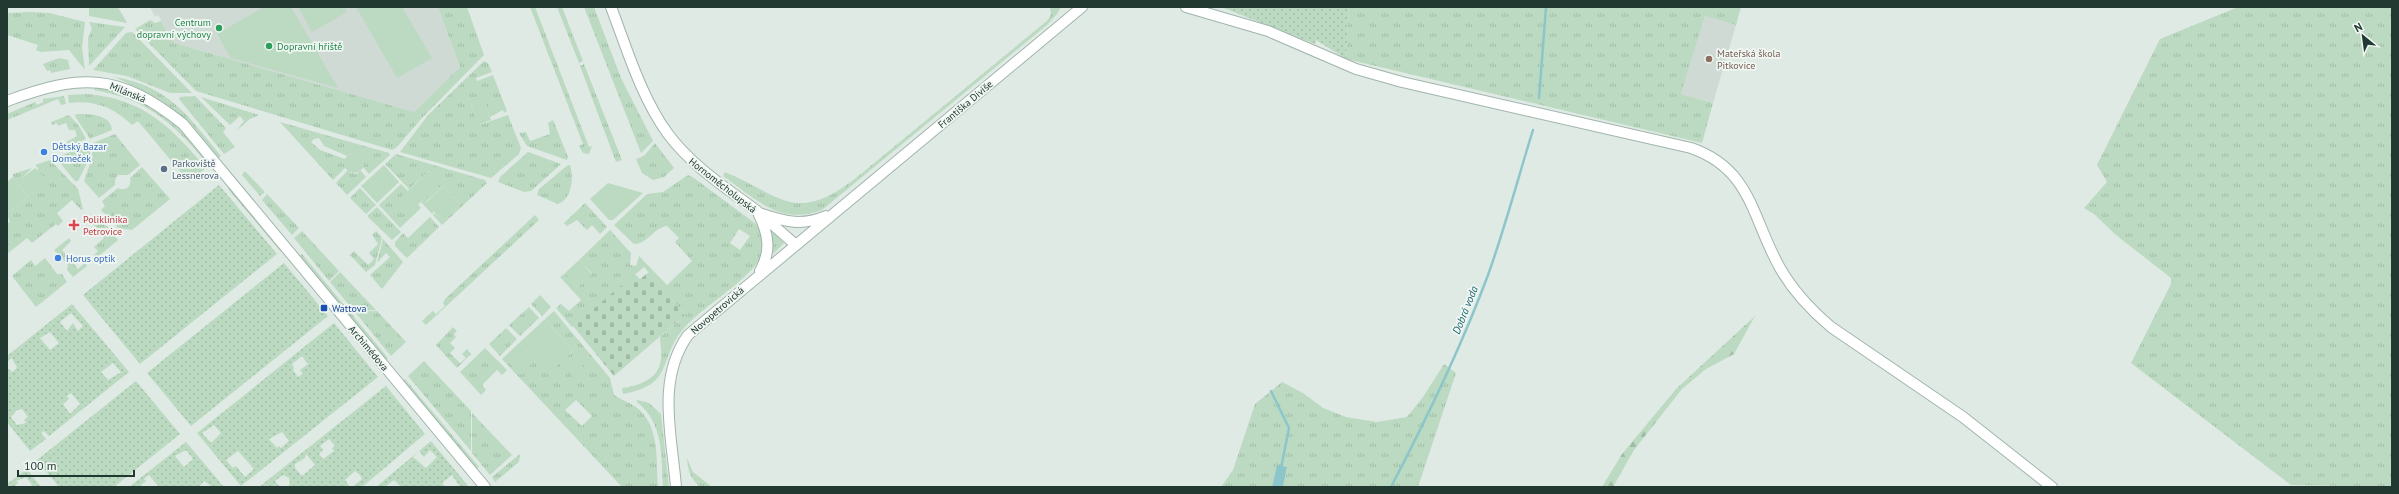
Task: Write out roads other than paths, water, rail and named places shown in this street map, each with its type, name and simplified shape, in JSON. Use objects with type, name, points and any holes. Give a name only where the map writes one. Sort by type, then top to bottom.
[{"type":"street","name":"Hornoměcholupská","points":[[611,7],[640,83],[668,134],[697,165],[796,245]]},
{"type":"street","name":"Františka Diviše","points":[[849,202],[1082,7]]},
{"type":"street","points":[[1186,7],[1268,31],[1312,51],[1364,71],[1691,148],[1712,156],[1740,181],[1751,201],[1779,267],[1797,293],[1814,312],[1831,327],[1963,417],[2052,487]]},
{"type":"street","name":"Milánská","points":[[7,101],[58,84],[83,81],[113,84],[138,94],[164,109],[183,124],[224,172]]},
{"type":"street","name":"Archimédova","points":[[224,172],[485,487]]},
{"type":"street","points":[[757,212],[790,223],[802,223],[828,215],[849,202]]},
{"type":"street","name":"Novopetrovická","points":[[676,487],[668,407],[670,372],[679,347],[694,328],[849,202]]},
{"type":"street","points":[[757,212],[766,231],[768,250],[765,262],[757,276]]},
{"type":"water","points":[[1277,465],[1287,467],[1283,487],[1272,487]]},
{"type":"waterway","name":"Dobrá voda","points":[[1539,98],[1546,7]]},
{"type":"waterway","name":"Dobrá voda","points":[[1391,487],[1443,382],[1478,302],[1500,239],[1533,130]]},
{"type":"waterway","points":[[1271,391],[1289,428],[1281,468]]},
{"type":"place","name":"Centrum dopravní výchovy","points":[[219,28]]},
{"type":"place","name":"Dopravní hřiště","points":[[269,46]]},
{"type":"place","name":"Mateřská škola Pitkovice","points":[[1709,59]]},
{"type":"place","name":"Dětský Bazar Domeček","points":[[44,152]]},
{"type":"place","name":"Parkoviště Lessnerova","points":[[164,169]]},
{"type":"place","name":"Poliklinika Petrovice","points":[[74,225]]},
{"type":"place","name":"Horus optik","points":[[58,258]]},
{"type":"place","name":"Wattova","points":[[324,308]]}]
